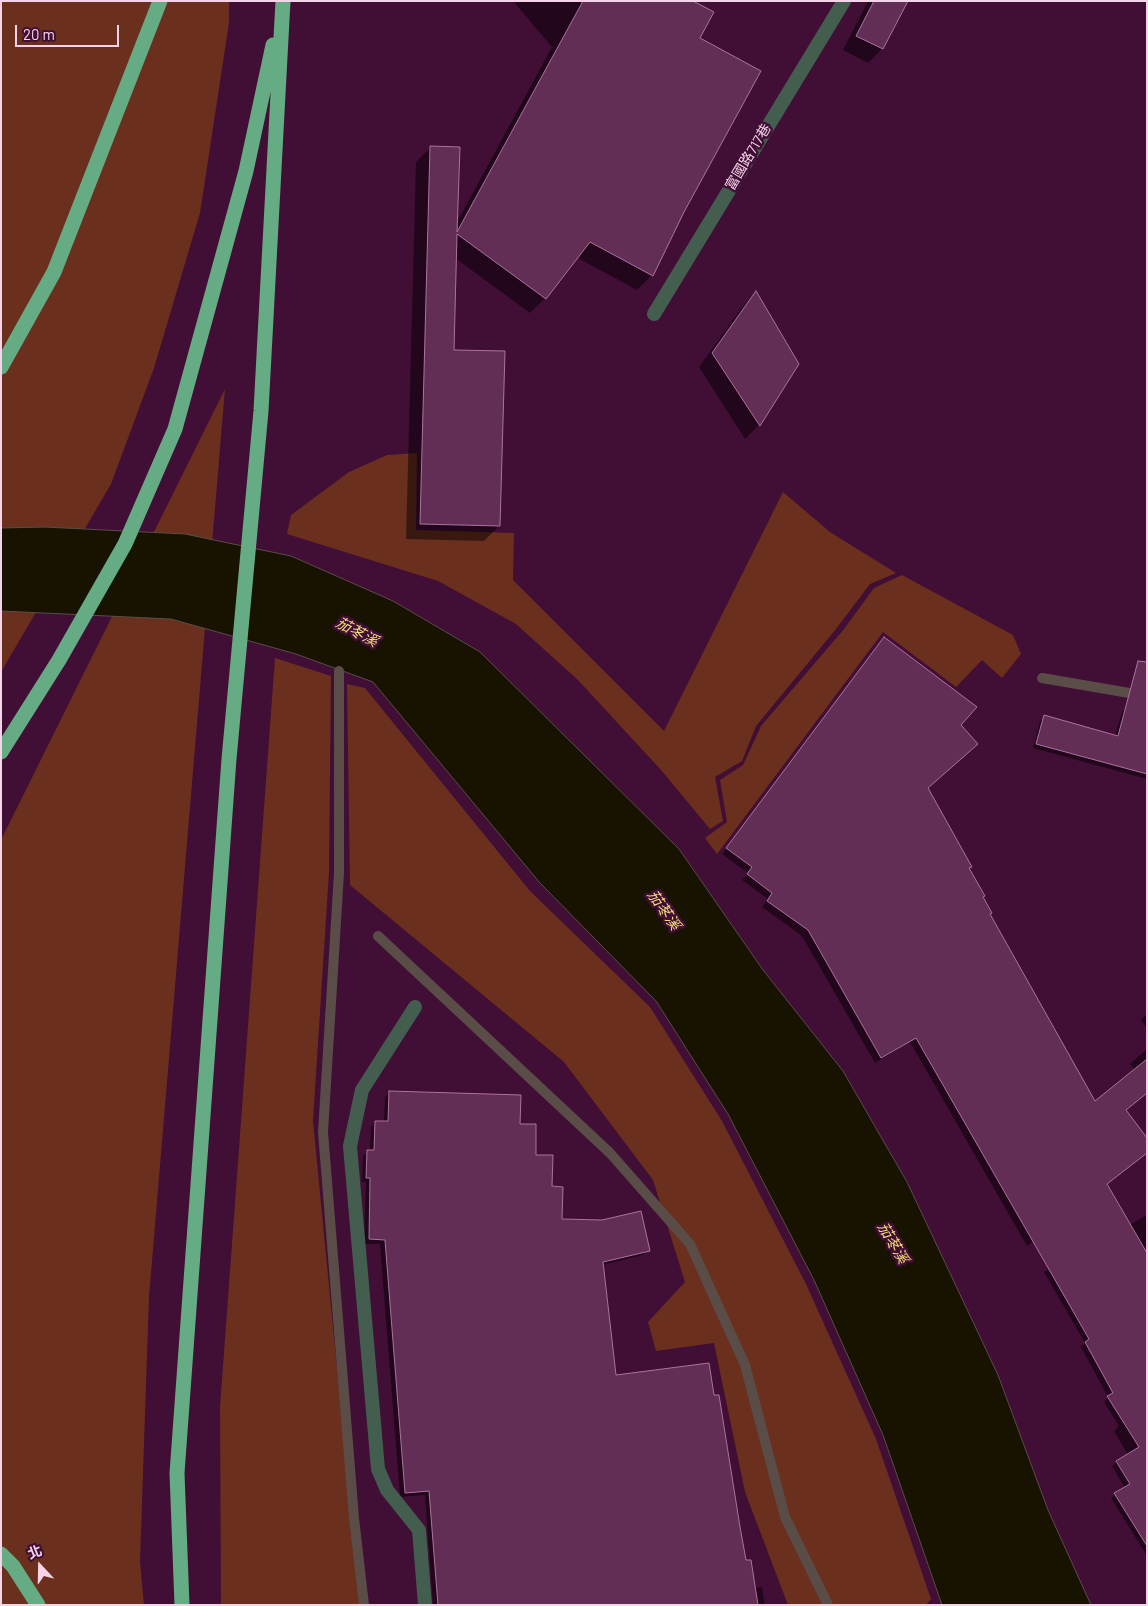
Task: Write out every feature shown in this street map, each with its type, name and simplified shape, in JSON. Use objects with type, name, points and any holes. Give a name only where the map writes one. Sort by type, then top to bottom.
[{"type":"highway","points":[[1,367],[54,272],[160,1]]},
{"type":"highway","points":[[182,1605],[178,1473],[229,759],[261,411],[282,1]]},
{"type":"highway","points":[[1,752],[59,660],[125,544],[175,429],[246,171],[282,1]]},
{"type":"highway","points":[[1,1554],[13,1566],[38,1605]]},
{"type":"lane","name":"富國路717巷","points":[[654,314],[844,1]]},
{"type":"lane","points":[[415,1007],[362,1090],[350,1146],[378,1468],[387,1490],[419,1530],[426,1605]]},
{"type":"shaded area","points":[[1,1],[229,1],[229,23],[200,213],[154,368],[111,484],[1,672]]},
{"type":"shaded area","points":[[225,389],[149,1297],[140,1561],[144,1605],[1,1605],[1,840]]},
{"type":"shaded area","points":[[417,453],[416,530],[514,533],[513,580],[664,731],[783,492],[830,532],[896,573],[870,584],[836,629],[756,726],[742,761],[715,777],[723,821],[710,829],[661,770],[578,680],[516,624],[438,581],[287,534],[291,515],[349,472],[387,455]]},
{"type":"shaded area","points":[[902,575],[1013,635],[1021,654],[1002,678],[982,660],[956,687],[883,632],[717,854],[705,838],[727,822],[720,780],[743,765],[761,726],[844,629],[874,588]]},
{"type":"shaded area","points":[[275,658],[331,676],[329,872],[313,1121],[360,1605],[221,1605],[220,1407]]},
{"type":"shaded area","points":[[347,684],[365,688],[530,891],[650,1007],[722,1121],[806,1284],[876,1439],[931,1599],[926,1605],[788,1605],[745,1492],[714,1343],[656,1351],[648,1322],[685,1282],[653,1180],[564,1062],[350,885]]},
{"type":"water","name":"茄苳溪","points":[[44,527],[185,534],[291,556],[393,601],[480,652],[679,849],[763,970],[843,1071],[907,1182],[998,1375],[1048,1510],[1091,1605],[942,1605],[883,1435],[814,1280],[728,1114],[656,1001],[540,883],[373,682],[296,654],[171,619],[1,611],[1,528]]},
{"type":"building","points":[[583,1],[693,1],[714,12],[700,38],[761,71],[684,212],[653,276],[590,242],[546,299],[457,234],[454,350],[505,351],[500,526],[420,524],[430,146],[460,147],[457,232]]},
{"type":"building","points":[[874,1],[908,1],[883,49],[856,36]]},
{"type":"building","points":[[756,291],[799,364],[760,426],[712,353]]},
{"type":"building","points":[[884,637],[977,707],[961,725],[978,744],[928,788],[972,867],[969,868],[985,896],[983,897],[992,913],[990,914],[1095,1101],[1147,1059],[1147,1093],[1126,1110],[1147,1138],[1147,1153],[1107,1184],[1147,1253],[1147,1546],[1114,1493],[1130,1484],[1116,1461],[1139,1447],[1107,1396],[1113,1393],[1085,1342],[1089,1339],[916,1038],[881,1058],[808,930],[767,901],[772,893],[747,874],[752,867],[726,848]]},
{"type":"building","points":[[1138,661],[1147,662],[1147,774],[1036,744],[1044,715],[1118,736]]},
{"type":"building","points":[[389,1091],[521,1095],[520,1124],[536,1124],[536,1155],[553,1155],[552,1186],[563,1187],[562,1219],[602,1220],[641,1211],[650,1251],[603,1262],[616,1375],[709,1363],[714,1395],[719,1395],[746,1560],[751,1560],[758,1605],[438,1605],[429,1491],[405,1493],[385,1240],[369,1239],[370,1178],[366,1178],[367,1150],[374,1150],[375,1121],[388,1121]]},
{"type":"waterway","points":[[339,671],[339,873],[323,1132],[354,1518],[364,1605]]},
{"type":"waterway","points":[[1042,678],[1141,695]]},
{"type":"waterway","points":[[378,936],[610,1153],[690,1244],[745,1365],[785,1517],[828,1605]]}]
